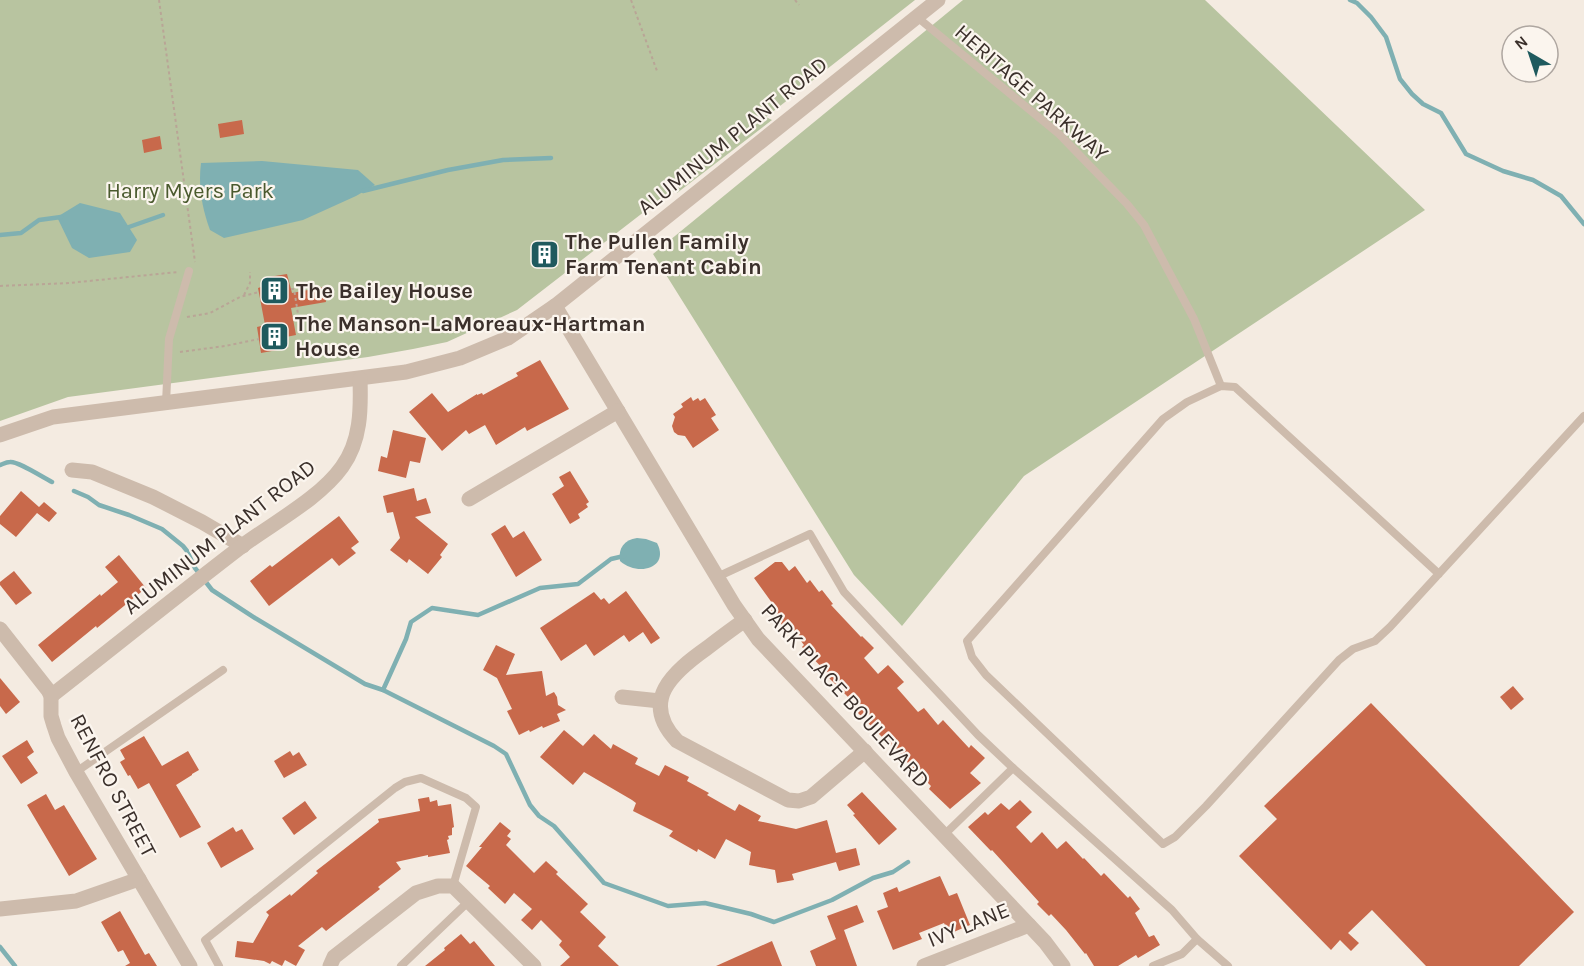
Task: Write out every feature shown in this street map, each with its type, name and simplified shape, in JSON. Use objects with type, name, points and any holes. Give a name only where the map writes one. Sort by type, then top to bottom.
[{"type":"street","name":"ALUMINUM PLANT ROAD","points":[[0,435],[53,417],[406,372],[460,358],[508,338],[555,306],[938,0]]},
{"type":"street","name":"PARK PLACE BOULEVARD","points":[[555,306],[717,577],[758,639],[1046,942],[1063,966]]},
{"type":"street","name":"ALUMINUM PLANT ROAD","points":[[51,696],[243,546],[319,491],[342,466],[356,438],[361,404],[360,379]]},
{"type":"street","points":[[469,499],[618,411]]},
{"type":"street","points":[[72,470],[92,472],[153,496],[243,546]]},
{"type":"street","points":[[745,620],[689,661],[670,679],[660,701],[662,719],[670,734],[677,741],[788,800],[799,801],[811,797],[865,751]]},
{"type":"street","name":"RENFRO STREET","points":[[0,629],[51,696],[51,716],[54,726],[76,772],[190,966]]},
{"type":"street","points":[[622,697],[660,701]]},
{"type":"street","points":[[0,909],[76,901],[139,879]]},
{"type":"street","points":[[330,966],[334,957],[416,893],[438,886],[453,886],[534,966]]},
{"type":"street","name":"IVY LANE","points":[[924,966],[1029,925]]},
{"type":"lane","name":"HERITAGE PARKWAY","points":[[917,17],[1059,134],[1113,188],[1144,225],[1194,320],[1221,386]]},
{"type":"lane","points":[[166,403],[169,339],[189,271]]},
{"type":"lane","points":[[1439,574],[1235,387],[1221,386],[1187,402],[1163,419],[967,641],[972,657],[986,675],[1163,844],[1175,837],[1206,806],[1339,660],[1353,649],[1375,641],[1390,627],[1439,574],[1584,416]]},
{"type":"lane","points":[[717,577],[810,534],[844,592],[978,735],[1172,910],[1197,939],[1228,966]]},
{"type":"lane","points":[[76,772],[223,670]]},
{"type":"lane","points":[[944,835],[1013,768]]},
{"type":"lane","points":[[219,966],[205,940],[405,782],[421,778],[466,798],[476,807],[453,886]]},
{"type":"lane","points":[[400,966],[468,902]]},
{"type":"lane","points":[[1153,966],[1182,954],[1197,939]]},
{"type":"path","points":[[0,286],[69,283],[196,270],[159,0]]},
{"type":"path","points":[[631,0],[657,71]]},
{"type":"path","points":[[795,0],[799,5]]},
{"type":"path","points":[[244,296],[250,282],[250,272]]},
{"type":"path","points":[[291,289],[294,289],[298,314]]},
{"type":"path","points":[[175,319],[210,314],[244,296],[259,292]]},
{"type":"path","points":[[169,354],[259,339]]},
{"type":"green space","name":"Harry Myers Park","points":[[0,0],[915,0],[766,117],[772,120],[677,193],[671,191],[517,310],[447,342],[368,357],[68,397],[0,421]]},
{"type":"green space","points":[[963,0],[1205,0],[1425,210],[1024,476],[902,626],[854,575],[653,254]]},
{"type":"water","points":[[262,161],[358,170],[375,185],[303,220],[224,238],[210,230],[201,197],[201,163]]},
{"type":"water","points":[[80,203],[120,213],[137,240],[130,252],[89,258],[72,248],[57,217]]},
{"type":"water","points":[[637,538],[657,543],[660,552],[656,564],[643,569],[627,566],[620,561],[623,545]]},
{"type":"building","points":[[242,120],[244,134],[220,138],[218,124]]},
{"type":"building","points":[[160,136],[162,149],[144,153],[142,140]]},
{"type":"building","name":"The Pullen Family Farm Tenant Cabin","points":[[549,242],[555,251],[553,253],[555,256],[543,266],[534,254]]},
{"type":"building","points":[[287,274],[292,293],[324,287],[326,302],[291,308],[296,335],[286,337],[288,348],[261,353],[257,327],[265,325],[258,288],[264,286],[263,278]]},
{"type":"building","points":[[540,360],[569,409],[527,431],[525,427],[496,445],[485,425],[469,434],[466,430],[442,451],[409,412],[432,393],[448,412],[477,394],[482,393],[483,395],[518,376],[516,373]]},
{"type":"building","points":[[691,397],[693,401],[705,398],[716,415],[711,418],[719,430],[693,448],[685,436],[674,432],[672,426],[675,417],[673,414]]},
{"type":"building","points":[[393,430],[426,438],[420,463],[410,461],[406,478],[378,471],[381,456],[387,458]]},
{"type":"building","points":[[570,471],[589,502],[586,504],[588,507],[578,514],[580,518],[570,524],[552,494],[564,486],[559,477]]},
{"type":"building","points":[[414,488],[417,501],[426,498],[431,513],[415,517],[448,544],[440,555],[442,557],[428,574],[409,559],[407,563],[390,550],[400,538],[393,512],[387,513],[383,496]]},
{"type":"building","points":[[21,491],[39,507],[44,502],[57,513],[49,522],[37,513],[16,537],[0,524],[0,516]]},
{"type":"building","points":[[339,516],[359,542],[351,548],[356,553],[339,566],[332,558],[269,606],[250,581]]},
{"type":"building","points":[[505,525],[513,538],[524,531],[542,560],[516,577],[491,534]]},
{"type":"building","points":[[119,555],[146,588],[52,662],[38,645],[118,582],[105,567]]},
{"type":"building","points":[[775,562],[782,562],[789,571],[795,566],[807,583],[810,580],[819,592],[822,590],[833,604],[831,605],[874,648],[864,658],[878,674],[888,665],[904,682],[897,688],[918,712],[924,708],[938,725],[943,720],[969,748],[971,745],[985,758],[970,773],[981,783],[950,809],[929,789],[931,786],[849,704],[852,701],[802,647],[804,645],[788,624],[783,627],[770,611],[775,607],[754,578]]},
{"type":"building","points":[[14,571],[32,593],[16,605],[0,585],[0,582]]},
{"type":"building","points":[[626,591],[660,638],[651,644],[643,632],[629,642],[624,635],[594,656],[586,644],[561,661],[540,628],[594,592],[601,600],[604,598],[609,604]]},
{"type":"building","points":[[496,645],[515,654],[506,675],[542,671],[546,696],[554,692],[558,705],[566,710],[557,714],[560,721],[519,735],[507,711],[512,709],[497,678],[483,670]]},
{"type":"building","points":[[0,678],[20,702],[6,714],[0,706]]},
{"type":"building","points":[[1513,686],[1524,699],[1511,710],[1500,697]]},
{"type":"building","points":[[1371,703],[1574,912],[1519,966],[1426,966],[1372,910],[1348,933],[1359,943],[1351,951],[1340,940],[1331,950],[1239,856],[1277,819],[1264,806]]},
{"type":"building","points":[[564,730],[583,746],[594,734],[611,749],[613,744],[638,758],[635,764],[659,776],[665,765],[689,777],[687,781],[735,811],[739,804],[761,816],[758,821],[796,829],[827,820],[836,853],[856,848],[860,865],[839,871],[836,862],[792,874],[794,880],[777,883],[775,870],[749,865],[751,852],[726,839],[715,859],[698,849],[697,852],[669,836],[673,831],[633,811],[636,803],[632,800],[584,772],[573,785],[540,757]]},
{"type":"building","points":[[144,736],[162,766],[188,751],[199,770],[176,785],[201,827],[180,838],[149,783],[138,789],[120,762],[125,759],[120,750]]},
{"type":"building","points":[[27,740],[34,752],[27,757],[38,773],[21,784],[2,756]]},
{"type":"building","points":[[290,751],[293,756],[299,752],[307,765],[284,778],[274,761]]},
{"type":"building","points":[[862,792],[897,829],[879,845],[847,805]]},
{"type":"building","points":[[46,794],[55,810],[64,805],[97,859],[69,876],[27,805]]},
{"type":"building","points":[[429,797],[430,802],[437,800],[438,806],[451,804],[454,827],[452,835],[448,836],[447,840],[450,853],[396,862],[401,869],[378,887],[380,889],[326,931],[322,927],[298,946],[305,950],[296,966],[285,960],[282,966],[272,961],[270,964],[235,957],[237,941],[253,943],[269,915],[266,912],[290,894],[291,896],[318,873],[316,871],[379,822],[378,819],[420,811],[418,799]]},
{"type":"building","points":[[1020,800],[1032,812],[1016,827],[1031,843],[1042,832],[1057,849],[1066,841],[1101,876],[1104,873],[1128,898],[1130,896],[1140,909],[1135,913],[1149,937],[1154,935],[1160,945],[1118,966],[1094,966],[1066,930],[1051,914],[1049,916],[1037,904],[1039,902],[968,827],[985,812],[988,815],[1001,803],[1009,810]]},
{"type":"building","points":[[305,801],[317,818],[294,835],[282,818]]},
{"type":"building","points":[[500,822],[511,831],[507,836],[511,839],[506,845],[534,873],[546,861],[558,872],[556,874],[588,904],[580,912],[606,937],[598,946],[619,966],[560,966],[570,957],[559,945],[562,941],[541,920],[532,930],[521,920],[532,909],[514,893],[505,904],[488,888],[490,886],[466,866]]},
{"type":"building","points":[[233,827],[236,832],[242,829],[254,849],[221,868],[207,843]]},
{"type":"building","points":[[940,876],[949,896],[957,893],[970,925],[949,934],[944,923],[919,933],[922,939],[893,950],[877,911],[888,907],[883,893],[897,887],[899,892]]},
{"type":"building","points":[[857,905],[864,922],[844,930],[857,966],[816,966],[810,951],[836,939],[827,916]]},
{"type":"building","points":[[120,911],[145,955],[149,953],[157,966],[125,966],[130,963],[123,950],[118,952],[101,922]]},
{"type":"building","points":[[461,934],[470,944],[474,941],[495,966],[425,966],[445,950],[444,948]]},
{"type":"building","points":[[772,941],[782,966],[716,966]]},
{"type":"waterway","points":[[1350,0],[1357,3],[1371,17],[1386,37],[1400,79],[1423,104],[1441,113],[1466,154],[1503,171],[1533,180],[1561,196],[1584,224]]},
{"type":"waterway","points":[[363,191],[448,170],[503,160],[551,158]]},
{"type":"waterway","points":[[126,228],[163,215]]},
{"type":"waterway","points":[[0,235],[21,233],[39,220],[61,217]]},
{"type":"waterway","points":[[0,465],[14,462],[52,482]]},
{"type":"waterway","points":[[74,491],[99,505],[162,529],[183,546],[195,568],[212,590],[255,618],[365,684],[383,690],[506,754],[530,805],[539,816],[554,826],[604,883],[668,906],[705,903],[774,922],[832,900],[873,878],[893,872],[908,862]]},
{"type":"waterway","points":[[383,690],[406,639],[411,622],[432,608],[478,615],[540,588],[578,584],[611,559],[624,556]]},
{"type":"waterway","points":[[0,947],[15,966]]},
{"type":"place","name":"The Pullen Family Farm Tenant Cabin","points":[[544,254]]},
{"type":"place","name":"The Bailey House","points":[[275,290]]},
{"type":"place","name":"The Manson-LaMoreaux-Hartman House","points":[[274,336]]}]
